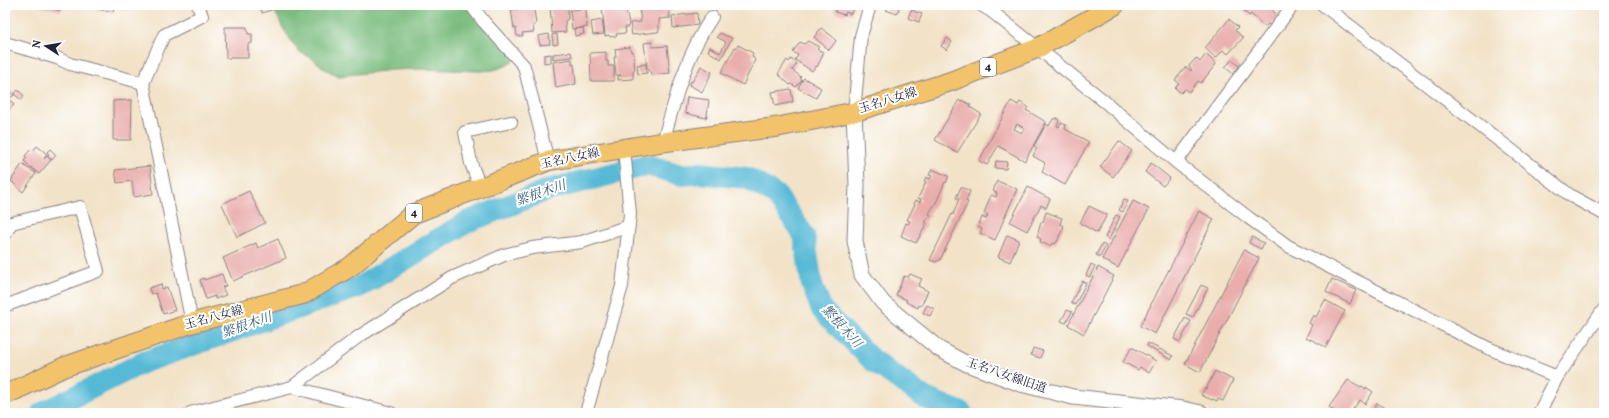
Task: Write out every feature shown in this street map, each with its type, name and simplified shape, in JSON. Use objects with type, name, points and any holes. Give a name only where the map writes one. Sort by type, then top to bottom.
[{"type":"main road","name":"玉名八女線","points":[[5,395],[64,367],[192,323],[304,294],[350,268],[413,214],[548,161],[624,155],[663,142],[778,127],[854,112],[949,82],[1038,48],[1115,5]]},
{"type":"street","points":[[192,323],[143,84],[164,35],[202,16],[198,5]]},
{"type":"street","points":[[471,5],[484,22],[524,66],[548,161]]},
{"type":"street","points":[[854,112],[861,36],[870,5]]},
{"type":"street","points":[[981,5],[991,11],[1104,101],[1176,162],[1288,246],[1488,348],[1557,377]]},
{"type":"street","points":[[1176,162],[1293,5]]},
{"type":"street","points":[[1323,5],[1571,196],[1604,214]]},
{"type":"street","points":[[663,142],[674,102],[689,58],[703,30],[712,17]]},
{"type":"street","points":[[5,42],[57,58],[70,64],[143,84]]},
{"type":"street","name":"玉名八女線旧道","points":[[854,112],[857,185],[855,241],[862,275],[882,303],[939,349],[966,364],[1021,384],[1073,397],[1183,409],[1201,413]]},
{"type":"street","points":[[480,187],[471,163],[465,132],[511,122]]},
{"type":"street","points":[[586,413],[622,286],[629,220],[624,155]]},
{"type":"street","points":[[5,236],[12,223],[80,207],[98,271],[5,306]]},
{"type":"street","points":[[190,413],[292,387],[358,337],[452,278],[504,255],[532,248],[582,242],[629,220]]},
{"type":"street","points":[[1539,413],[1557,377],[1604,309]]},
{"type":"street","points":[[292,387],[391,413]]},
{"type":"green space","points":[[272,5],[471,5],[516,58],[506,66],[493,70],[391,70],[339,76],[325,69],[312,58],[298,51],[283,28]]},
{"type":"building","points":[[34,5],[62,5],[61,11]]},
{"type":"building","points":[[79,5],[128,5],[128,10],[114,7],[113,12]]},
{"type":"building","points":[[260,5],[273,5],[274,9],[262,13]]},
{"type":"building","points":[[550,5],[568,6],[568,19],[565,21],[566,32],[552,33]]},
{"type":"building","points":[[830,5],[854,5],[851,14],[846,12],[845,15],[835,12],[836,10]]},
{"type":"building","points":[[889,5],[900,5],[897,14],[886,10]]},
{"type":"building","points":[[1242,5],[1272,5],[1270,7],[1279,18],[1271,26],[1268,24],[1265,27],[1251,14],[1249,16],[1240,7]]},
{"type":"building","points":[[602,6],[625,6],[629,23],[628,27],[625,27],[626,33],[616,34],[617,36],[610,37],[609,35],[605,36]]},
{"type":"building","points":[[531,7],[534,9],[536,24],[533,26],[534,32],[522,33],[523,36],[517,36],[511,10]]},
{"type":"building","points":[[656,7],[669,9],[670,18],[659,19],[659,31],[632,35],[630,23],[641,22],[639,8]]},
{"type":"building","points":[[586,9],[587,27],[572,29],[570,10]]},
{"type":"building","points":[[911,10],[922,14],[919,22],[908,18]]},
{"type":"building","points":[[697,13],[698,25],[673,28],[672,16]]},
{"type":"building","points":[[1229,19],[1238,27],[1235,30],[1243,38],[1228,54],[1223,50],[1216,58],[1205,48]]},
{"type":"building","points":[[602,20],[604,34],[593,35],[591,22]]},
{"type":"building","points":[[225,27],[247,27],[248,34],[252,34],[252,43],[248,44],[248,58],[226,58]]},
{"type":"building","points":[[583,28],[584,34],[575,36],[574,29]]},
{"type":"building","points":[[821,28],[836,41],[829,50],[814,37]]},
{"type":"building","points":[[720,33],[732,38],[721,59],[708,51],[710,47],[720,53],[726,42],[717,37]]},
{"type":"building","points":[[549,34],[550,44],[540,45],[538,36]]},
{"type":"building","points":[[557,34],[558,44],[553,45],[552,35]]},
{"type":"building","points":[[947,38],[952,42],[947,50],[941,46]]},
{"type":"building","points":[[808,41],[819,47],[817,49],[823,52],[817,67],[816,66],[812,71],[795,60],[798,55],[793,52],[800,42],[804,44]]},
{"type":"building","points":[[652,42],[652,47],[667,46],[670,73],[651,75],[650,70],[647,68],[644,43]]},
{"type":"building","points":[[738,45],[753,53],[752,56],[755,60],[743,85],[721,73],[735,47],[736,48]]},
{"type":"building","points":[[630,47],[631,52],[633,51],[635,70],[633,71],[633,79],[618,80],[618,76],[621,75],[616,75],[614,57],[616,57],[615,49]]},
{"type":"building","points":[[571,52],[572,57],[553,59],[553,54]]},
{"type":"building","points":[[606,52],[606,61],[608,61],[608,66],[614,66],[614,81],[591,81],[590,53]]},
{"type":"building","points":[[551,54],[551,62],[544,63],[544,55]]},
{"type":"building","points":[[1206,54],[1216,64],[1201,83],[1198,81],[1189,92],[1185,89],[1181,93],[1175,88],[1179,83],[1175,80],[1186,67],[1191,71],[1192,70],[1189,66],[1196,58],[1200,62]]},
{"type":"building","points":[[572,59],[576,84],[556,88],[553,62]]},
{"type":"building","points":[[791,59],[797,64],[792,70],[801,77],[800,78],[802,80],[796,87],[791,84],[790,85],[778,74],[787,60],[789,62]]},
{"type":"building","points":[[1232,60],[1240,67],[1233,74],[1225,67]]},
{"type":"building","points":[[646,64],[647,73],[638,74],[637,65]]},
{"type":"building","points":[[701,66],[712,72],[702,92],[689,85]]},
{"type":"building","points":[[804,78],[821,88],[816,98],[798,88]]},
{"type":"building","points":[[5,85],[14,95],[9,99],[14,105],[5,113]]},
{"type":"building","points":[[791,89],[793,102],[775,106],[772,92]]},
{"type":"building","points":[[18,90],[24,96],[21,100],[14,94]]},
{"type":"building","points":[[687,97],[709,100],[706,118],[685,113]]},
{"type":"building","points":[[132,100],[131,140],[113,140],[113,101]]},
{"type":"building","points":[[959,100],[971,105],[970,107],[981,114],[957,153],[935,140]]},
{"type":"building","points":[[1011,101],[1018,105],[1020,102],[1028,107],[1026,110],[1046,122],[1025,161],[998,146],[987,165],[979,161]],"holes":[[[1017,124],[1024,128],[1022,133],[1014,129]]]},
{"type":"building","points":[[1057,118],[1059,121],[1057,126],[1059,127],[1061,123],[1066,125],[1065,129],[1089,142],[1065,185],[1042,172],[1045,163],[1033,156],[1037,148],[1034,146],[1046,124],[1049,126],[1053,119]]},
{"type":"building","points":[[1119,141],[1132,151],[1113,177],[1100,167]]},
{"type":"building","points":[[37,146],[47,154],[44,159],[47,156],[51,160],[39,174],[24,161],[27,158],[25,156],[31,149],[33,151]]},
{"type":"building","points":[[50,149],[56,155],[52,160],[47,156],[49,154],[47,152]]},
{"type":"building","points":[[996,161],[1007,162],[1006,169],[995,168]]},
{"type":"building","points":[[1151,163],[1170,178],[1163,186],[1145,172]]},
{"type":"building","points":[[22,164],[36,173],[23,192],[11,181]]},
{"type":"building","points":[[150,166],[153,194],[134,197],[132,181],[117,183],[115,170]]},
{"type":"building","points":[[932,169],[948,176],[948,178],[929,214],[931,215],[925,222],[927,223],[916,243],[901,236],[906,223],[908,224],[910,221],[907,220],[916,200],[920,202],[921,199],[918,198],[926,182],[924,181],[926,177],[930,179],[932,176],[929,175]]},
{"type":"building","points":[[997,181],[1017,189],[995,240],[980,233],[982,229],[978,227],[982,217],[986,219],[988,215],[984,213],[991,195],[996,197],[997,193],[993,191]]},
{"type":"building","points":[[961,187],[970,191],[966,201],[968,202],[940,260],[935,262],[930,260],[952,214],[953,215],[959,199],[956,198]]},
{"type":"building","points":[[1028,187],[1050,199],[1046,208],[1041,205],[1027,231],[1010,222]]},
{"type":"building","points":[[249,191],[265,223],[237,237],[222,204]]},
{"type":"building","points":[[1124,199],[1128,201],[1123,212],[1119,210]]},
{"type":"building","points":[[1133,201],[1149,209],[1118,268],[1102,259]]},
{"type":"building","points":[[1089,206],[1107,215],[1097,233],[1080,223]]},
{"type":"building","points":[[1199,211],[1214,219],[1155,334],[1140,326]]},
{"type":"building","points":[[1046,212],[1062,218],[1060,224],[1064,226],[1057,242],[1055,244],[1052,243],[1050,246],[1040,242],[1041,239],[1037,237],[1041,222],[1043,222]]},
{"type":"building","points":[[1116,215],[1120,217],[1109,240],[1105,237]]},
{"type":"building","points":[[1007,235],[1019,240],[1010,262],[998,257]]},
{"type":"building","points":[[1252,237],[1264,243],[1261,249],[1249,243]]},
{"type":"building","points":[[278,239],[286,258],[233,281],[223,258],[256,243],[258,248]]},
{"type":"building","points":[[1102,244],[1106,246],[1100,257],[1096,255]]},
{"type":"building","points":[[1244,250],[1259,258],[1200,372],[1185,364]]},
{"type":"building","points":[[1091,264],[1095,266],[1090,277],[1086,275]]},
{"type":"building","points":[[1098,267],[1114,276],[1084,334],[1068,325]]},
{"type":"building","points":[[222,274],[226,286],[222,287],[226,295],[215,299],[215,296],[206,299],[200,280]]},
{"type":"building","points":[[910,274],[922,279],[918,286],[928,291],[921,306],[919,305],[918,308],[906,302],[907,300],[896,295],[904,276],[908,277]]},
{"type":"building","points":[[1332,279],[1356,290],[1350,304],[1326,292]]},
{"type":"building","points":[[1082,281],[1086,283],[1075,305],[1071,303]]},
{"type":"building","points":[[161,284],[162,289],[167,287],[175,310],[163,314],[156,293],[151,294],[149,288]]},
{"type":"building","points":[[1201,285],[1208,288],[1193,317],[1186,314]]},
{"type":"building","points":[[1325,300],[1345,311],[1326,347],[1306,337],[1312,325],[1309,323],[1313,315],[1316,317]]},
{"type":"building","points":[[927,305],[934,309],[930,316],[923,313]]},
{"type":"building","points":[[1067,310],[1072,312],[1066,323],[1061,321]]},
{"type":"building","points":[[1185,318],[1191,321],[1180,342],[1174,339]]},
{"type":"building","points":[[1148,343],[1173,356],[1171,360],[1147,346]]},
{"type":"building","points":[[1132,347],[1156,361],[1149,373],[1140,367],[1138,370],[1123,362]]},
{"type":"building","points":[[1033,348],[1043,351],[1040,358],[1031,355]]},
{"type":"building","points":[[1215,371],[1233,380],[1223,401],[1218,399],[1217,401],[1212,400],[1201,395],[1205,388],[1206,389]]},
{"type":"building","points":[[1348,380],[1366,389],[1366,387],[1373,392],[1365,404],[1360,400],[1350,413],[1337,413],[1329,407]]},
{"type":"building","points":[[1377,403],[1392,413],[1372,413]]},
{"type":"waterway","name":"繁根木川","points":[[42,413],[144,362],[361,286],[467,222],[548,190],[647,165],[682,175],[700,173],[747,178],[776,195],[804,235],[812,285],[822,310],[872,360],[925,398],[962,413]]}]
